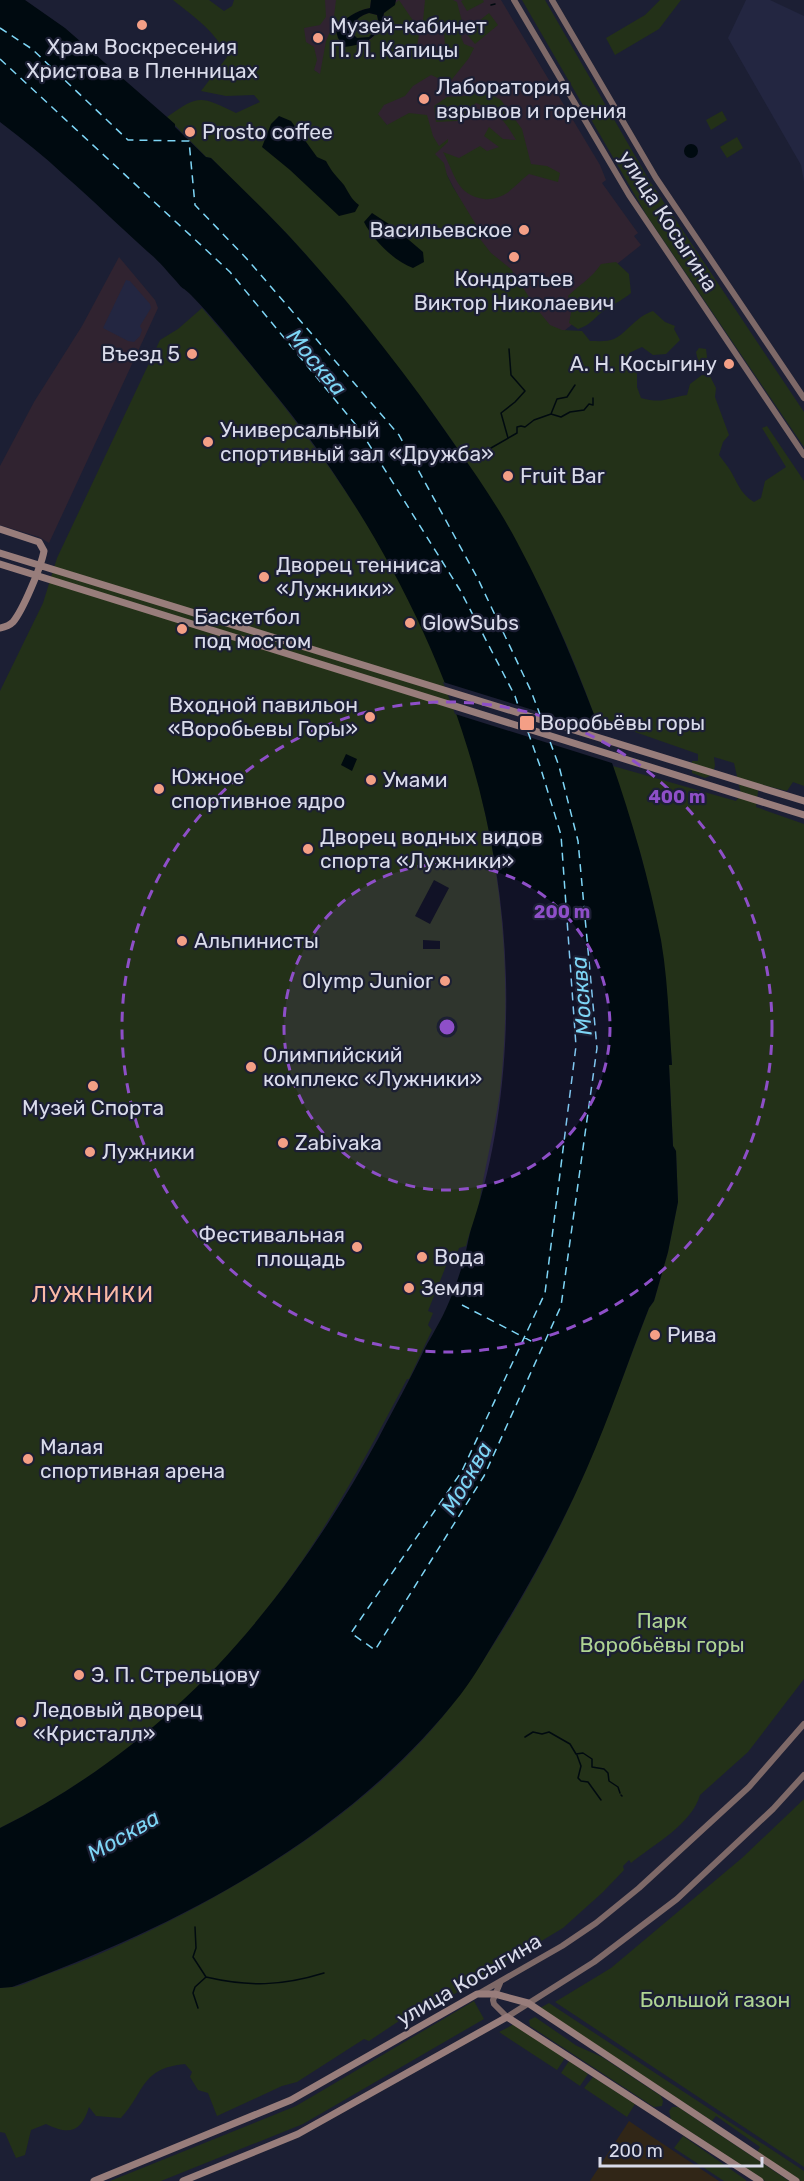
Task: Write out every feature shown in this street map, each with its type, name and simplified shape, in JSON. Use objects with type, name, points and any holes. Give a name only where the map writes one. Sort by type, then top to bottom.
[{"type":"main road","name":"улица Косыгина","points":[[514,0],[629,195],[804,455]]},
{"type":"main road","name":"улица Косыгина","points":[[552,0],[656,177],[804,398]]},
{"type":"main road","points":[[0,529],[39,542],[44,551],[33,583],[14,620],[0,628]]},
{"type":"main road","points":[[0,553],[804,801]]},
{"type":"main road","points":[[0,564],[804,816]]},
{"type":"main road","name":"улица Косыгина","points":[[94,2181],[291,2100],[562,1946],[596,1923],[639,1888],[749,1787],[804,1724]]},
{"type":"main road","points":[[183,2181],[304,2131],[507,2017],[594,1962],[677,1899],[773,1809],[804,1776]]},
{"type":"main road","points":[[500,1982],[494,2004],[507,2017],[760,2181]]},
{"type":"main road","points":[[477,1994],[495,1994],[528,2003],[796,2181]]},
{"type":"shaded area","points":[[269,0],[501,0],[600,165],[606,180],[602,183],[638,233],[634,236],[641,245],[569,306],[579,319],[554,339],[476,239],[468,215],[438,158],[391,130],[295,56]]},
{"type":"shaded area","points":[[746,0],[770,0],[804,16],[804,182],[801,165],[728,38]]},
{"type":"shaded area","points":[[119,257],[155,300],[158,308],[49,543],[39,537],[0,525],[0,466],[34,402],[82,326]]},
{"type":"shaded area","points":[[126,280],[130,281],[151,308],[140,326],[142,330],[140,336],[134,342],[103,328]]},
{"type":"shaded area","points":[[629,2121],[648,2134],[719,2181],[590,2181]]},
{"type":"green space","name":"Парк Воробьёвы горы","points":[[173,0],[209,0],[224,11],[232,6],[234,0],[325,0],[326,17],[320,25],[304,28],[306,42],[314,47],[317,60],[314,70],[320,74],[326,41],[333,25],[336,0],[371,0],[370,8],[356,13],[335,27],[338,38],[371,40],[382,25],[384,13],[399,0],[414,22],[419,35],[416,51],[425,59],[445,45],[444,32],[430,27],[423,21],[425,0],[457,2],[464,29],[461,37],[464,44],[474,48],[469,58],[449,83],[431,75],[413,86],[405,96],[384,105],[378,114],[387,125],[409,113],[427,115],[433,136],[439,146],[448,139],[448,142],[435,154],[444,163],[453,187],[478,228],[480,239],[491,253],[511,269],[550,325],[562,330],[582,331],[590,341],[614,339],[641,317],[653,311],[665,322],[675,326],[674,329],[680,340],[666,354],[653,355],[642,347],[629,353],[629,363],[637,373],[637,387],[641,398],[660,400],[687,395],[690,384],[702,375],[710,376],[716,388],[715,397],[729,435],[723,442],[719,455],[749,498],[754,502],[761,498],[765,481],[786,467],[762,428],[767,426],[804,481],[804,786],[793,782],[787,791],[759,784],[756,807],[804,824],[804,1679],[748,1752],[700,1795],[696,1806],[680,1825],[631,1863],[629,1860],[623,1866],[624,1870],[603,1892],[563,1928],[524,1949],[450,1997],[432,2004],[416,2016],[399,2021],[369,2041],[364,2039],[297,2082],[282,2086],[217,2116],[208,2093],[198,2090],[190,2077],[192,2072],[185,2064],[160,2070],[145,2083],[121,2118],[96,2116],[89,2107],[82,2122],[73,2129],[61,2130],[46,2124],[31,2130],[25,2155],[16,2158],[5,2133],[0,2132],[0,1988],[25,1984],[69,1967],[208,1901],[304,1841],[350,1807],[392,1771],[430,1732],[463,1690],[499,1637],[547,1552],[588,1465],[649,1308],[654,1301],[668,1252],[678,1202],[669,1065],[672,1064],[661,942],[642,859],[613,766],[736,801],[741,794],[734,763],[714,757],[715,766],[712,775],[705,778],[692,773],[692,761],[698,761],[698,754],[595,718],[553,614],[528,565],[501,517],[441,425],[363,323],[299,247],[167,117],[186,104],[200,100],[215,103],[236,113],[260,102],[254,95],[226,96],[201,91],[227,57],[211,32]]},
{"type":"green space","points":[[483,0],[484,2],[467,11],[461,1]]},
{"type":"green space","points":[[522,0],[545,0],[649,180],[804,412],[804,447],[647,216]]},
{"type":"green space","points":[[660,0],[681,0],[659,29],[615,55],[606,38],[645,15]]},
{"type":"green space","points":[[369,13],[377,15],[379,25],[369,37],[357,38],[353,34],[355,23]]},
{"type":"green space","points":[[489,13],[498,25],[475,44],[465,32]]},
{"type":"green space","points":[[482,90],[501,100],[522,129],[531,164],[547,166],[560,173],[558,182],[529,174],[507,193],[490,199],[475,197],[462,188],[443,152],[459,158],[480,146],[487,151],[499,147],[484,136],[489,127],[503,139],[516,140],[500,117],[476,103],[457,121],[436,122],[434,106],[447,97],[465,96]]},
{"type":"green space","points":[[722,111],[727,120],[711,130],[706,120]]},
{"type":"green space","points":[[737,137],[743,148],[727,158],[720,147]]},
{"type":"green space","points":[[616,262],[629,274],[631,293],[578,329],[569,323],[572,308],[568,296],[601,264]]},
{"type":"green space","name":"Олимпийский комплекс «Лужники»","points":[[202,308],[262,378],[345,490],[393,570],[415,611],[439,665],[460,722],[491,840],[500,901],[505,961],[505,1022],[501,1082],[478,1210],[466,1246],[459,1248],[455,1260],[450,1258],[448,1261],[428,1311],[433,1313],[428,1325],[432,1330],[409,1379],[363,1462],[297,1568],[220,1664],[153,1727],[80,1782],[0,1828],[0,691],[43,603],[57,558],[160,340],[178,329]]},
{"type":"green space","points":[[699,348],[706,349],[707,367],[698,361],[696,352]]},
{"type":"green space","name":"Большой газон","points":[[804,1799],[804,2167],[555,2002],[611,1968],[742,1858]]},
{"type":"green space","points":[[474,2001],[484,2019],[303,2124],[161,2181],[110,2181],[296,2106]]},
{"type":"green space","points":[[549,2003],[804,2171],[804,2181],[757,2152],[760,2147],[716,2116],[712,2121],[540,2008]]},
{"type":"green space","points":[[535,2017],[577,2046],[602,2057],[661,2096],[662,2106],[654,2107],[530,2026],[529,2020]]},
{"type":"green space","points":[[514,2024],[565,2058],[557,2070],[499,2032]]},
{"type":"green space","points":[[569,2061],[588,2074],[580,2086],[561,2073]]},
{"type":"green space","points":[[593,2077],[635,2104],[627,2117],[584,2088]]},
{"type":"green space","points":[[672,2107],[678,2107],[789,2181],[765,2181],[671,2119],[669,2111]]},
{"type":"green space","points":[[683,2136],[746,2181],[724,2181],[674,2148]]},
{"type":"water","name":"Москва","points":[[0,0],[25,0],[65,28],[175,124],[175,127],[206,157],[211,158],[280,226],[355,311],[396,364],[471,468],[510,529],[530,566],[575,666],[613,767],[644,865],[661,940],[667,986],[672,1065],[669,1065],[673,1146],[676,1151],[678,1202],[668,1252],[654,1301],[649,1308],[587,1468],[515,1609],[461,1694],[416,1745],[367,1792],[314,1834],[258,1871],[199,1905],[138,1935],[75,1963],[12,1987],[0,1988],[0,1828],[62,1794],[119,1755],[171,1711],[219,1664],[264,1612],[305,1557],[343,1500],[378,1439],[439,1322],[460,1272],[482,1195],[495,1135],[503,1073],[506,979],[501,904],[489,831],[471,759],[447,690],[418,622],[385,556],[346,492],[298,422],[199,303],[49,161],[0,122]]},
{"type":"water","points":[[371,0],[396,0],[395,5],[384,13],[376,34],[366,42],[344,47],[335,27],[355,13],[370,8]],"holes":[[[369,13],[377,15],[379,25],[369,37],[357,38],[353,34],[355,23],[359,18]]]},
{"type":"water","points":[[279,116],[291,121],[317,157],[326,161],[359,205],[355,212],[339,216],[262,147],[271,124]]},
{"type":"water","points":[[691,144],[696,146],[698,151],[696,156],[691,158],[686,156],[684,151],[686,146]]},
{"type":"water","points":[[372,213],[395,228],[423,252],[424,262],[413,268],[385,249],[364,222]]},
{"type":"water","points":[[346,754],[357,759],[352,771],[341,765]]},
{"type":"water","points":[[434,880],[449,888],[430,924],[415,916]]},
{"type":"water","points":[[423,940],[440,941],[440,949],[423,949]]},
{"type":"pier","points":[[443,682],[604,732],[615,764],[455,714]]},
{"type":"waterway","points":[[491,5],[495,4]]},
{"type":"waterway","points":[[508,438],[501,413],[525,391],[511,375],[509,349]]},
{"type":"waterway","points":[[491,448],[517,433],[517,427],[525,427],[534,420],[551,414],[557,399],[567,397],[575,385]]},
{"type":"waterway","points":[[551,414],[561,417],[570,412],[584,410],[589,404],[593,405],[593,398]]},
{"type":"waterway","points":[[525,1737],[533,1732],[542,1734],[549,1732],[570,1744],[576,1754],[583,1753],[592,1759],[592,1767],[604,1769],[608,1773],[609,1781],[618,1787],[620,1793]]},
{"type":"waterway","points":[[577,1755],[581,1766],[578,1778],[588,1782],[601,1800]]},
{"type":"waterway","points":[[195,1927],[196,1948],[193,1957],[206,1977],[195,1987],[193,1993],[198,2008]]},
{"type":"waterway","points":[[206,1977],[265,1984],[294,1981],[324,1973]]},
{"type":"ferry route","points":[[0,28],[32,49],[128,140],[189,141],[195,205],[247,259],[399,435],[478,579],[541,717]]},
{"type":"ferry route","points":[[0,59],[230,272],[360,430],[460,590],[515,696],[520,711]]},
{"type":"ferry route","points":[[528,732],[561,835],[576,1046],[545,1293],[462,1471],[351,1633],[375,1650],[484,1476],[561,1306],[597,1048],[578,841],[559,766],[549,739]]},
{"type":"ferry route","points":[[462,1305],[533,1342]]},
{"type":"place","name":"Храм Воскресения Христова в Пленницах","points":[[142,25]]},
{"type":"place","name":"Музей-кабинет П. Л. Капицы","points":[[318,38]]},
{"type":"place","name":"Лаборатория взрывов и горения","points":[[424,99]]},
{"type":"place","name":"Prosto coffee","points":[[190,132]]},
{"type":"place","name":"Васильевское","points":[[524,230]]},
{"type":"place","name":"Кондратьев Виктор Николаевич","points":[[514,257]]},
{"type":"place","name":"Въезд 5","points":[[192,354]]},
{"type":"place","name":"А. Н. Косыгину","points":[[729,364]]},
{"type":"place","name":"Универсальный спортивный зал «Дружба»","points":[[208,442]]},
{"type":"place","name":"Fruit Bar","points":[[508,476]]},
{"type":"place","name":"Дворец тенниса «Лужники»","points":[[264,577]]},
{"type":"place","name":"GlowSubs","points":[[410,623]]},
{"type":"place","name":"Баскетбол под мостом","points":[[182,629]]},
{"type":"place","name":"Входной павильон «Воробьевы Горы»","points":[[370,717]]},
{"type":"place","name":"Воробьёвы горы","points":[[527,723]]},
{"type":"place","name":"Умами","points":[[371,780]]},
{"type":"place","name":"Южное спортивное ядро","points":[[159,789]]},
{"type":"place","name":"Дворец водных видов спорта «Лужники»","points":[[308,849]]},
{"type":"place","name":"Альпинисты","points":[[182,941]]},
{"type":"place","name":"Olymp Junior","points":[[445,981]]},
{"type":"place","name":"Олимпийский комплекс «Лужники»","points":[[251,1067]]},
{"type":"place","name":"Музей Спорта","points":[[93,1086]]},
{"type":"place","name":"Zabivaka","points":[[283,1143]]},
{"type":"place","name":"Лужники","points":[[90,1152]]},
{"type":"place","name":"Фестивальная площадь","points":[[357,1247]]},
{"type":"place","name":"Вода","points":[[422,1257]]},
{"type":"place","name":"Земля","points":[[409,1288]]},
{"type":"place","name":"Рива","points":[[655,1335]]},
{"type":"place","name":"Малая спортивная арена","points":[[28,1459]]},
{"type":"place","name":"Э. П. Стрельцову","points":[[79,1675]]},
{"type":"place","name":"Ледовый дворец «Кристалл»","points":[[21,1722]]},
{"type":"district","name":"ЛУЖНИКИ","points":[[93,1294]]}]
